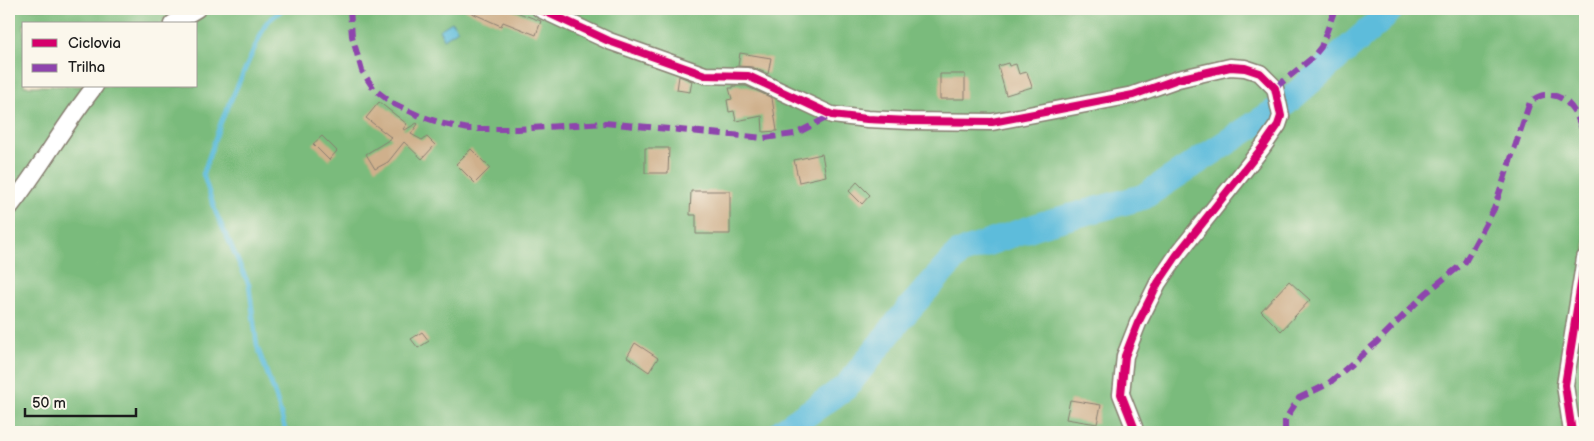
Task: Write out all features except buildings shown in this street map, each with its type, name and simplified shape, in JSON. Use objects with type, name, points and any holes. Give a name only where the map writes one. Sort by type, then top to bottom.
[{"type":"street","points":[[175,22],[197,9]]},
{"type":"street","points":[[540,9],[608,41],[705,75],[748,76],[832,115],[910,121],[992,122],[1133,95],[1178,80],[1230,67],[1260,72],[1275,88],[1281,116],[1278,125],[1262,148],[1176,254],[1158,283],[1138,323],[1125,356],[1121,394],[1134,427]]},
{"type":"street","points":[[9,208],[48,154],[78,107],[93,88]]},
{"type":"street","points":[[1572,432],[1566,385],[1585,258]]},
{"type":"green space","points":[[9,9],[1585,9],[1585,432],[9,432]]},
{"type":"water","points":[[452,22],[458,30],[444,39],[439,30]]},
{"type":"waterway","points":[[283,9],[266,23],[221,122],[203,174],[216,213],[249,285],[257,346],[276,397],[286,432]]},
{"type":"waterway","points":[[781,432],[846,387],[906,312],[959,253],[1043,224],[1143,197],[1280,108],[1391,9]]},
{"type":"marked path","points":[[350,9],[352,36],[362,71],[374,89],[392,103],[420,116],[444,124],[469,129],[517,129],[605,123],[764,138],[795,134],[832,115]]},
{"type":"marked path","points":[[1275,88],[1312,58],[1321,47],[1335,9]]},
{"type":"marked path","points":[[1285,432],[1285,420],[1299,398],[1328,384],[1377,342],[1426,293],[1465,262],[1494,209],[1530,102],[1543,95],[1554,95],[1569,104],[1582,128],[1585,145]]},
{"type":"cycle path","points":[[540,9],[609,41],[705,75],[748,76],[832,115],[867,119],[992,122],[1133,95],[1178,79],[1230,67],[1245,68],[1260,73],[1275,88],[1281,116],[1278,125],[1177,255],[1158,283],[1138,323],[1125,356],[1121,394],[1134,427]]},
{"type":"cycle path","points":[[1572,432],[1565,385],[1585,258]]}]
